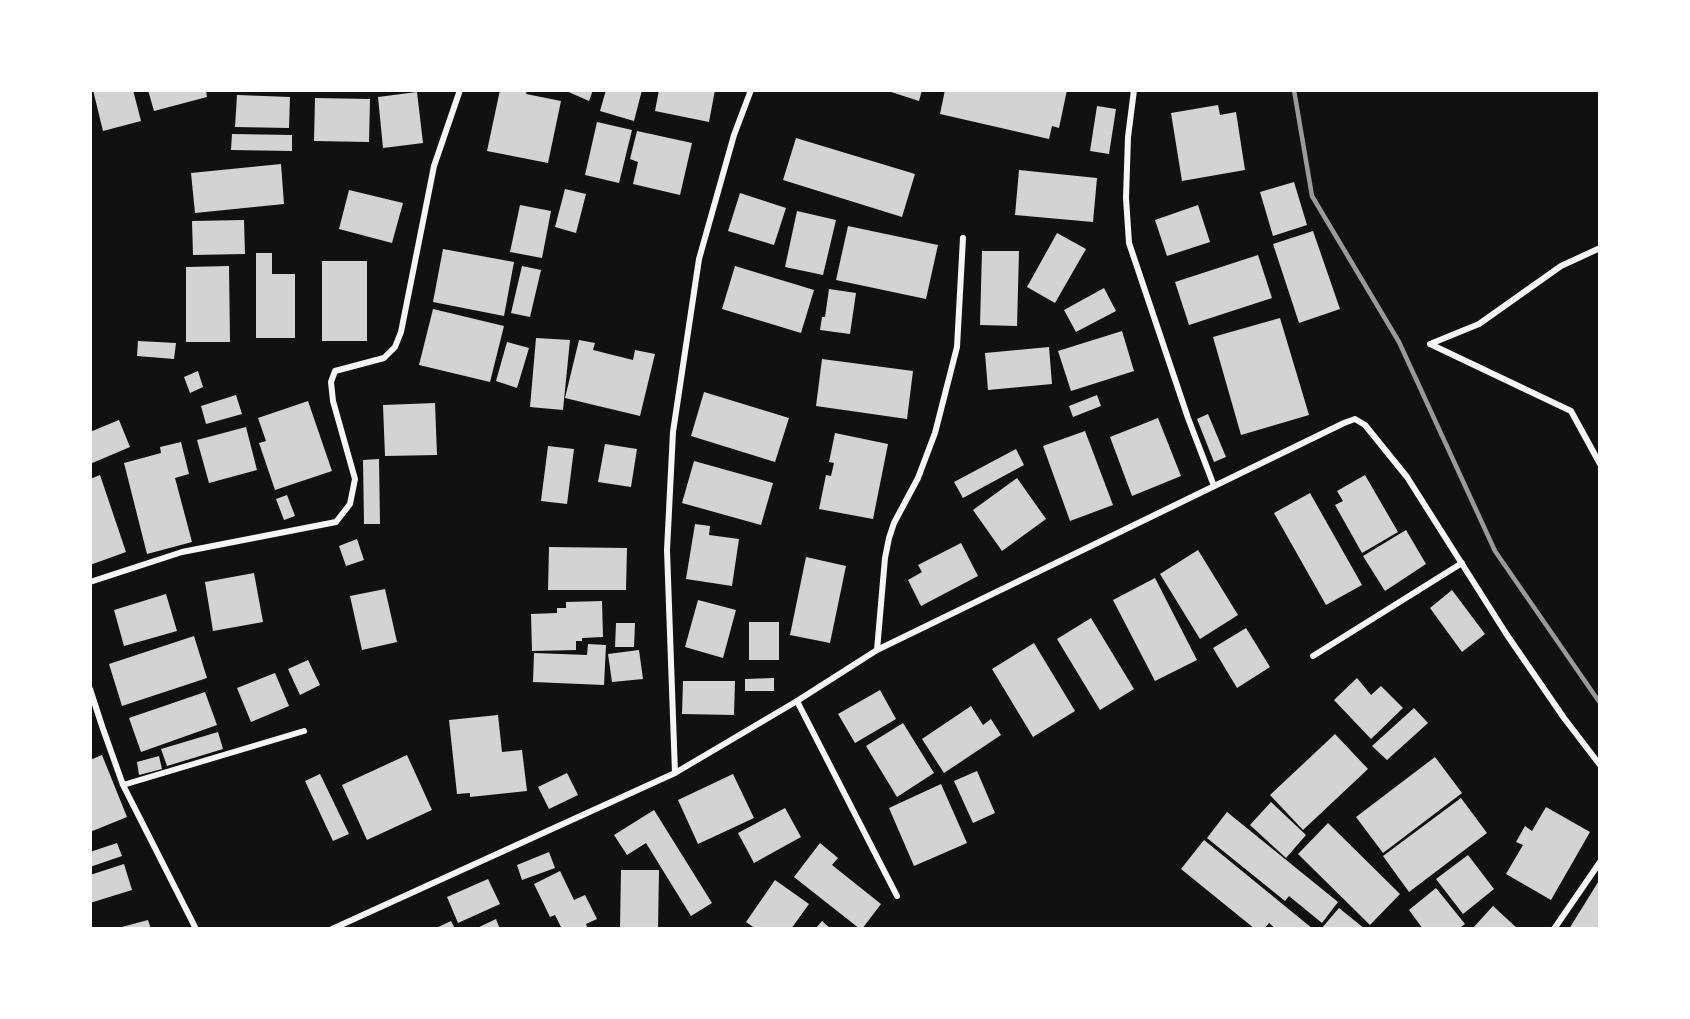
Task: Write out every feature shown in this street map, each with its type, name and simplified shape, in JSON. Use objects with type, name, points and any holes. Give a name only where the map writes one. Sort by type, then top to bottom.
[{"type":"street","points":[[90,582],[182,552],[336,522],[350,504],[355,479],[333,401],[332,376],[335,371],[384,358],[395,347],[401,333],[434,166],[460,90]]},
{"type":"street","points":[[675,773],[667,550],[673,432],[699,259],[734,135],[751,90]]},
{"type":"street","points":[[1134,90],[1128,137],[1126,198],[1129,243],[1188,418],[1214,486]]},
{"type":"street","points":[[877,650],[885,558],[889,538],[894,523],[918,478],[935,433],[957,347],[963,238]]},
{"type":"street","points":[[1600,248],[1561,266],[1479,324],[1430,344],[1571,411],[1600,464]]},
{"type":"street","points":[[332,929],[675,773],[797,701],[877,650],[1355,419],[1365,425],[1407,477],[1507,635],[1564,718],[1600,765]]},
{"type":"street","points":[[1313,656],[1462,563]]},
{"type":"street","points":[[90,688],[123,786],[196,929]]},
{"type":"street","points":[[797,701],[897,896]]},
{"type":"street","points":[[123,786],[304,731]]},
{"type":"street","points":[[1554,929],[1600,862]]},
{"type":"street","points":[[348,921],[352,929]]},
{"type":"building","points":[[93,90],[133,90],[141,121],[103,131]]},
{"type":"building","points":[[148,90],[206,90],[207,97],[154,111]]},
{"type":"building","points":[[500,90],[527,90],[526,94],[561,101],[548,163],[487,151]]},
{"type":"building","points":[[564,90],[593,90],[589,101]]},
{"type":"building","points":[[606,90],[642,90],[634,121],[600,111]]},
{"type":"building","points":[[659,90],[715,90],[709,122],[655,111]]},
{"type":"building","points":[[885,90],[922,90],[919,101]]},
{"type":"building","points":[[945,90],[1067,90],[1059,128],[1052,126],[1049,139],[940,114]]},
{"type":"building","points":[[417,92],[423,143],[383,148],[378,97]]},
{"type":"building","points":[[237,95],[290,97],[289,128],[235,127]]},
{"type":"building","points":[[315,98],[370,99],[369,142],[314,141]]},
{"type":"building","points":[[1218,105],[1220,115],[1236,112],[1245,170],[1182,181],[1171,113]]},
{"type":"building","points":[[1097,106],[1116,109],[1109,154],[1090,151]]},
{"type":"building","points":[[597,122],[632,130],[619,183],[585,175]]},
{"type":"building","points":[[637,131],[692,143],[680,195],[633,184],[638,162],[630,159]]},
{"type":"building","points":[[232,134],[292,135],[292,151],[231,150]]},
{"type":"building","points":[[796,138],[915,174],[902,217],[783,180]]},
{"type":"building","points":[[281,164],[284,204],[195,213],[191,173]]},
{"type":"building","points":[[1019,170],[1097,178],[1093,222],[1015,215]]},
{"type":"building","points":[[1294,182],[1307,225],[1273,236],[1260,192]]},
{"type":"building","points":[[565,189],[586,194],[576,233],[555,227]]},
{"type":"building","points":[[349,190],[403,203],[392,243],[339,229]]},
{"type":"building","points":[[740,193],[786,208],[774,245],[728,231]]},
{"type":"building","points":[[520,205],[551,211],[542,258],[510,252]]},
{"type":"building","points":[[1198,205],[1210,242],[1167,256],[1155,220]]},
{"type":"building","points":[[797,211],[836,220],[823,275],[785,267]]},
{"type":"building","points":[[244,220],[245,254],[193,255],[192,221]]},
{"type":"building","points":[[848,226],[938,245],[926,299],[836,280]]},
{"type":"building","points":[[1313,231],[1340,309],[1299,323],[1273,244]]},
{"type":"building","points":[[1057,233],[1086,249],[1055,303],[1027,287]]},
{"type":"building","points":[[443,249],[514,262],[504,316],[433,302]]},
{"type":"building","points":[[982,251],[1019,251],[1017,326],[980,325]]},
{"type":"building","points":[[256,253],[272,253],[272,274],[295,274],[295,338],[256,338]]},
{"type":"building","points":[[1258,255],[1272,298],[1189,325],[1175,282]]},
{"type":"building","points":[[322,261],[367,261],[367,341],[322,341]]},
{"type":"building","points":[[229,266],[230,342],[186,342],[186,267]]},
{"type":"building","points":[[522,266],[541,270],[530,317],[511,313]]},
{"type":"building","points":[[735,266],[814,290],[801,333],[722,309]]},
{"type":"building","points":[[1104,288],[1116,311],[1076,332],[1064,310]]},
{"type":"building","points":[[829,289],[856,293],[850,334],[820,330],[822,317],[825,317]]},
{"type":"building","points":[[433,309],[504,326],[490,382],[419,365]]},
{"type":"building","points":[[1280,318],[1309,415],[1241,435],[1213,337]]},
{"type":"building","points":[[1122,331],[1134,371],[1071,391],[1058,351]]},
{"type":"building","points":[[536,338],[570,340],[563,410],[530,407]]},
{"type":"building","points":[[579,340],[595,343],[593,350],[633,360],[635,350],[655,354],[640,416],[565,398]]},
{"type":"building","points":[[138,341],[176,343],[174,359],[137,356]]},
{"type":"building","points":[[507,342],[529,348],[517,388],[496,381]]},
{"type":"building","points":[[1049,347],[1052,384],[988,390],[985,353]]},
{"type":"building","points":[[822,359],[913,371],[907,419],[816,406]]},
{"type":"building","points":[[198,371],[203,387],[190,393],[184,377]]},
{"type":"building","points":[[704,392],[789,418],[775,462],[691,436]]},
{"type":"building","points":[[236,395],[242,414],[206,424],[201,406]]},
{"type":"building","points":[[1097,395],[1101,406],[1073,417],[1069,406]]},
{"type":"building","points":[[308,401],[332,471],[275,490],[259,443],[266,441],[258,418]]},
{"type":"building","points":[[435,403],[437,455],[385,456],[383,405]]},
{"type":"building","points":[[1208,414],[1226,457],[1214,462],[1197,419]]},
{"type":"building","points":[[1158,418],[1181,476],[1132,496],[1110,437]]},
{"type":"building","points":[[119,420],[130,447],[90,464],[90,432]]},
{"type":"building","points":[[246,427],[257,470],[209,483],[197,440]]},
{"type":"building","points":[[1085,431],[1113,505],[1070,521],[1043,446]]},
{"type":"building","points":[[835,433],[888,444],[873,519],[819,509],[826,475],[831,476],[834,463],[829,462]]},
{"type":"building","points":[[181,442],[189,474],[175,478],[192,542],[147,554],[124,463],[161,453],[160,447]]},
{"type":"building","points":[[605,444],[637,449],[631,487],[598,482]]},
{"type":"building","points":[[548,446],[574,449],[567,504],[541,501]]},
{"type":"building","points":[[1016,449],[1024,465],[963,498],[954,482]]},
{"type":"building","points":[[379,459],[380,524],[364,524],[363,460]]},
{"type":"building","points":[[694,461],[773,483],[761,525],[682,503]]},
{"type":"building","points":[[100,475],[126,552],[90,565],[90,479]]},
{"type":"building","points":[[1365,475],[1398,532],[1362,553],[1335,505],[1343,501],[1337,491]]},
{"type":"building","points":[[1017,478],[1046,519],[1002,551],[973,510]]},
{"type":"building","points":[[1310,493],[1362,585],[1326,605],[1274,513]]},
{"type":"building","points":[[287,495],[295,516],[284,520],[276,499]]},
{"type":"building","points":[[695,524],[710,526],[709,535],[739,539],[732,586],[686,579]]},
{"type":"building","points":[[1406,530],[1426,564],[1385,591],[1363,556]]},
{"type":"building","points":[[357,539],[364,560],[346,566],[339,546]]},
{"type":"building","points":[[961,543],[978,576],[921,606],[908,580],[922,572],[918,565]]},
{"type":"building","points":[[549,547],[627,548],[626,590],[548,590]]},
{"type":"building","points":[[1198,550],[1238,615],[1200,639],[1160,574]]},
{"type":"building","points":[[806,557],[846,566],[830,643],[790,635]]},
{"type":"building","points":[[254,573],[263,622],[213,631],[205,582]]},
{"type":"building","points":[[1155,578],[1197,660],[1155,681],[1113,600]]},
{"type":"building","points":[[385,589],[397,642],[362,650],[350,596]]},
{"type":"building","points":[[1452,590],[1485,634],[1462,652],[1430,608]]},
{"type":"building","points":[[166,594],[177,631],[124,646],[114,610]]},
{"type":"building","points":[[698,600],[736,610],[723,658],[685,647]]},
{"type":"building","points":[[602,601],[603,637],[582,638],[582,641],[576,641],[576,650],[532,651],[531,614],[557,613],[557,608],[566,608],[566,602]]},
{"type":"building","points":[[1091,618],[1134,689],[1100,710],[1057,639]]},
{"type":"building","points":[[749,622],[779,622],[779,660],[749,660]]},
{"type":"building","points":[[616,623],[635,623],[634,647],[615,647]]},
{"type":"building","points":[[1246,628],[1270,667],[1237,688],[1213,648]]},
{"type":"building","points":[[194,636],[207,678],[122,706],[109,664]]},
{"type":"building","points":[[1034,643],[1075,711],[1033,737],[992,669]]},
{"type":"building","points":[[588,644],[606,645],[604,685],[533,682],[534,653],[587,655]]},
{"type":"building","points":[[639,650],[643,679],[612,682],[608,654]]},
{"type":"building","points":[[308,660],[320,685],[300,695],[288,669]]},
{"type":"building","points":[[275,673],[289,706],[251,722],[237,688]]},
{"type":"building","points":[[774,678],[774,691],[745,691],[745,679]]},
{"type":"building","points":[[1357,678],[1371,695],[1381,686],[1403,708],[1371,739],[1334,700]]},
{"type":"building","points":[[683,681],[735,681],[734,715],[682,714]]},
{"type":"building","points":[[880,690],[896,719],[855,743],[838,714]]},
{"type":"building","points":[[205,692],[217,725],[141,752],[129,718]]},
{"type":"building","points":[[971,706],[983,725],[991,719],[1001,735],[944,773],[922,739]]},
{"type":"building","points":[[1414,708],[1428,723],[1387,760],[1372,746]]},
{"type":"building","points":[[498,715],[502,752],[522,750],[527,791],[470,797],[470,793],[457,794],[449,720]]},
{"type":"building","points":[[903,723],[934,773],[897,797],[866,746]]},
{"type":"building","points":[[218,732],[223,749],[167,766],[161,749]]},
{"type":"building","points":[[1335,734],[1368,769],[1303,830],[1270,795]]},
{"type":"building","points":[[102,755],[127,817],[90,832],[90,760]]},
{"type":"building","points":[[407,755],[432,810],[367,840],[342,785]]},
{"type":"building","points":[[159,756],[162,769],[139,775],[137,762]]},
{"type":"building","points":[[1435,757],[1462,793],[1383,853],[1356,817]]},
{"type":"building","points":[[977,771],[995,813],[973,823],[954,781]]},
{"type":"building","points":[[567,773],[578,795],[549,809],[538,787]]},
{"type":"building","points":[[320,774],[349,834],[333,841],[305,781]]},
{"type":"building","points":[[733,774],[754,818],[698,844],[678,800]]},
{"type":"building","points":[[941,784],[967,843],[914,866],[889,808]]},
{"type":"building","points":[[1461,798],[1487,833],[1409,892],[1383,856]]},
{"type":"building","points":[[1271,802],[1306,835],[1286,858],[1250,825]]},
{"type":"building","points":[[1546,807],[1590,832],[1551,900],[1506,874],[1523,845],[1516,842],[1525,826],[1532,831]]},
{"type":"building","points":[[785,808],[801,837],[754,863],[738,833]]},
{"type":"building","points":[[654,810],[712,903],[691,916],[646,843],[627,855],[614,835]]},
{"type":"building","points":[[1227,812],[1338,902],[1322,923],[1289,896],[1285,901],[1207,838]]},
{"type":"building","points":[[1328,823],[1400,894],[1370,925],[1298,854]]},
{"type":"building","points":[[1204,840],[1313,929],[1276,929],[1269,923],[1264,929],[1255,929],[1181,869]]},
{"type":"building","points":[[117,843],[122,856],[90,867],[90,852]]},
{"type":"building","points":[[820,843],[838,858],[832,865],[881,904],[862,929],[794,877]]},
{"type":"building","points":[[549,852],[555,868],[522,880],[517,865]]},
{"type":"building","points":[[1468,855],[1494,889],[1463,914],[1436,879]]},
{"type":"building","points":[[124,864],[132,890],[90,903],[90,875]]},
{"type":"building","points":[[621,870],[659,870],[658,929],[620,928]]},
{"type":"building","points":[[560,871],[574,900],[585,895],[597,919],[586,924],[588,929],[562,929],[555,915],[550,917],[534,884]]},
{"type":"building","points":[[488,879],[500,904],[458,923],[447,897]]},
{"type":"building","points":[[1600,879],[1600,929],[1569,929]]},
{"type":"building","points":[[775,880],[809,904],[791,929],[756,929],[746,922]]},
{"type":"building","points":[[1436,888],[1465,924],[1458,929],[1423,929],[1409,910]]},
{"type":"building","points":[[1493,906],[1518,929],[1472,929]]},
{"type":"building","points":[[1339,908],[1365,929],[1321,929]]},
{"type":"building","points":[[496,919],[500,929],[475,929]]},
{"type":"building","points":[[148,920],[151,929],[118,929],[118,928]]},
{"type":"building","points":[[451,921],[455,929],[434,929]]},
{"type":"building","points":[[822,921],[831,929],[815,929]]},
{"type":"railway","points":[[1294,90],[1312,196],[1399,342],[1495,551],[1600,703]]}]
